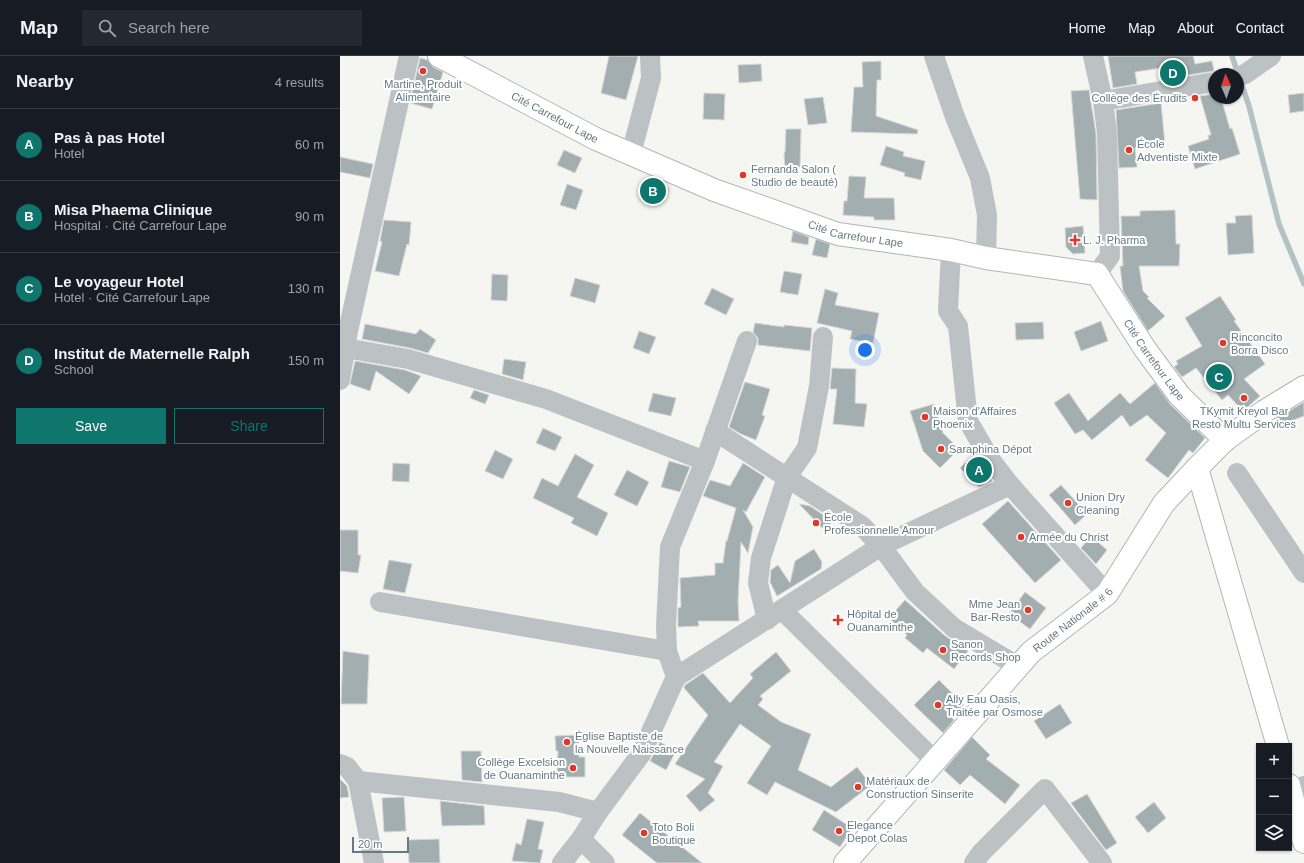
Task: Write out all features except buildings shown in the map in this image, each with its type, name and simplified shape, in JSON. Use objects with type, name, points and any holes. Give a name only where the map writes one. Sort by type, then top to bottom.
[{"type":"street","points":[[340,380],[344,336],[409,56]]},
{"type":"street","name":"Cité Carrefour Lape","points":[[440,56],[596,139],[714,190],[838,234],[952,250],[986,258],[1097,274],[1146,349],[1179,395],[1225,440]]},
{"type":"street","points":[[630,154],[651,78],[650,56]]},
{"type":"street","points":[[934,56],[954,117],[980,178],[987,215],[986,258]]},
{"type":"street","points":[[1093,56],[1103,101],[1107,133],[1110,256],[1097,274]]},
{"type":"street","points":[[1244,75],[1271,56]]},
{"type":"street","points":[[1103,101],[1208,83]]},
{"type":"street","points":[[952,250],[948,311],[958,326],[968,421],[990,459],[1010,485],[1107,594]]},
{"type":"street","points":[[344,336],[408,360],[546,399],[705,461]]},
{"type":"street","points":[[823,337],[819,386],[807,448],[787,477],[761,558],[758,583],[775,615],[936,761]]},
{"type":"street","points":[[676,677],[668,651],[666,626],[670,547],[705,461],[748,341]]},
{"type":"street","name":"Route Nationale # 6","points":[[845,863],[1031,652],[1107,594],[1164,503],[1197,468],[1225,440],[1265,411],[1304,387]]},
{"type":"street","points":[[715,431],[862,526],[881,546],[915,592],[954,628],[1019,667]]},
{"type":"street","points":[[1197,468],[1277,743]]},
{"type":"street","points":[[1237,473],[1304,573]]},
{"type":"street","points":[[562,863],[582,839],[598,812],[641,754],[676,677],[881,546],[1010,485]]},
{"type":"street","points":[[380,602],[668,651]]},
{"type":"street","points":[[340,764],[347,767],[358,781],[374,863]]},
{"type":"street","points":[[358,781],[559,802],[598,812]]},
{"type":"street","points":[[1295,788],[1304,842]]},
{"type":"street","points":[[974,863],[981,853],[1045,789],[1102,863]]},
{"type":"street","points":[[582,839],[605,863]]},
{"type":"waterway","points":[[1232,56],[1249,106],[1279,224],[1304,284]]},
{"type":"place","name":"Martine, Produit Alimentaire","points":[[423,71]]},
{"type":"place","name":"Institut de Maternelle Ralph","points":[[1173,73]]},
{"type":"place","name":"Collège des Érudits","points":[[1195,98]]},
{"type":"place","name":"École Adventiste Mixte","points":[[1129,150]]},
{"type":"place","name":"Fernanda Salon ( Studio de beauté)","points":[[743,175]]},
{"type":"place","name":"Misa Phaema Clinique","points":[[653,191]]},
{"type":"place","name":"L. J. Pharma","points":[[1075,240]]},
{"type":"place","name":"Rinconcito Borra Disco","points":[[1223,343]]},
{"type":"place","name":"Le voyageur Hotel","points":[[1219,377]]},
{"type":"place","name":"TKymit Kreyol Bar Resto Multu Services","points":[[1244,398]]},
{"type":"place","name":"Maison d'Affaires Phoenix","points":[[925,417]]},
{"type":"place","name":"Saraphina Dépot","points":[[941,449]]},
{"type":"place","name":"Pas à pas Hotel","points":[[979,470]]},
{"type":"place","name":"Union Dry Cleaning","points":[[1068,503]]},
{"type":"place","name":"École Professionnelle Amour","points":[[816,523]]},
{"type":"place","name":"Armée du Christ","points":[[1021,537]]},
{"type":"place","name":"Mme Jean Bar-Resto","points":[[1028,610]]},
{"type":"place","name":"Hôpital de Ouanaminthe","points":[[838,620]]},
{"type":"place","name":"Sanon Records Shop","points":[[943,650]]},
{"type":"place","name":"Ally Eau Oasis, Traitée par Osmose","points":[[938,705]]},
{"type":"place","name":"Église Baptiste de la Nouvelle Naissance","points":[[567,742]]},
{"type":"place","name":"Collège Excelsion de Ouanaminthe","points":[[573,768]]},
{"type":"place","name":"Matériaux de Construction Sinserite","points":[[858,787]]},
{"type":"place","name":"Elegance Depot Colas","points":[[839,831]]},
{"type":"place","name":"Toto Boli Boutique","points":[[644,833]]}]
